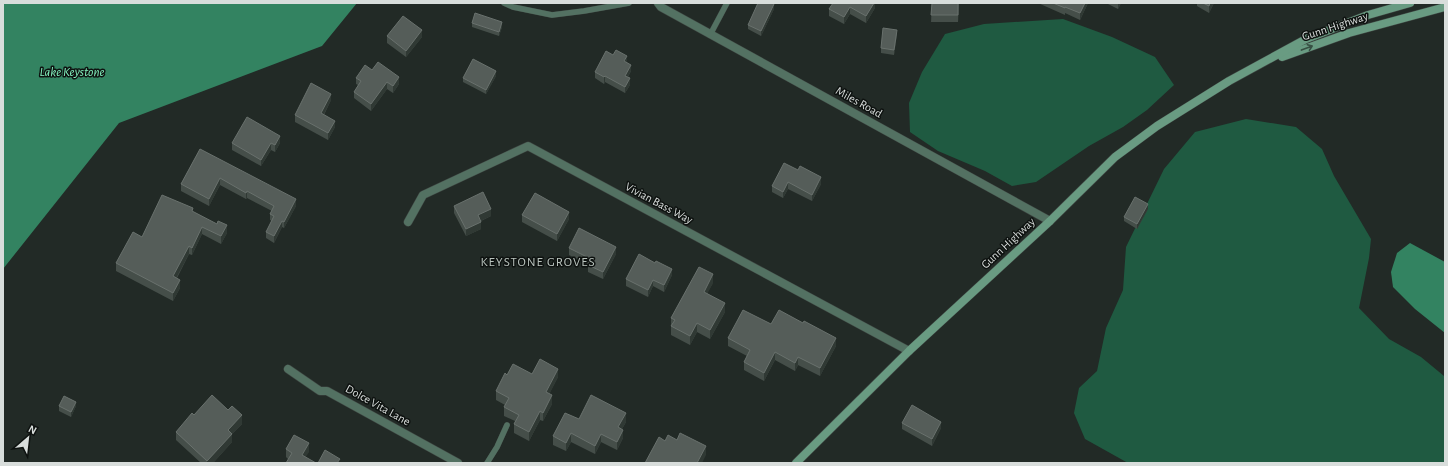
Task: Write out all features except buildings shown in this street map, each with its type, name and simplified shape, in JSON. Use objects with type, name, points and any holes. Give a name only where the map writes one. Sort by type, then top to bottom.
[{"type":"main road","name":"Gunn Highway","points":[[796,463],[909,351],[1050,221],[1115,157],[1157,126],[1195,101],[1306,39],[1368,15],[1410,3]]},
{"type":"main road","name":"Gunn Highway","points":[[1257,66],[1349,33],[1445,7]]},
{"type":"street","name":"Miles Road","points":[[658,3],[661,7],[710,35],[1050,221]]},
{"type":"street","name":"Vivian Bass Way","points":[[408,222],[423,196],[528,146],[909,351]]},
{"type":"street","name":"Dolce Vita Lane","points":[[288,369],[320,391],[327,391],[458,463]]},
{"type":"lane","points":[[504,3],[513,7],[552,15],[629,3]]},
{"type":"lane","points":[[710,35],[727,3]]},
{"type":"lane","points":[[487,463],[497,447],[507,425]]},
{"type":"shaded area","points":[[1063,19],[1112,37],[1155,57],[1174,85],[1147,110],[1123,127],[1089,146],[1036,182],[1012,186],[985,171],[938,151],[910,132],[909,103],[922,72],[945,34],[984,24]]},
{"type":"shaded area","points":[[1246,119],[1296,127],[1322,149],[1334,176],[1371,239],[1369,258],[1359,308],[1389,339],[1421,357],[1444,376],[1445,463],[1128,463],[1085,439],[1074,413],[1079,388],[1097,371],[1106,328],[1123,290],[1126,247],[1164,169],[1195,132]]},
{"type":"water","name":"Lake Keystone","points":[[3,3],[357,3],[322,46],[119,123],[3,269]]},
{"type":"water","points":[[1410,243],[1445,262],[1445,333],[1415,309],[1393,287],[1391,272],[1397,253]]},
{"type":"district","name":"KEYSTONE GROVES","points":[[538,262]]}]
